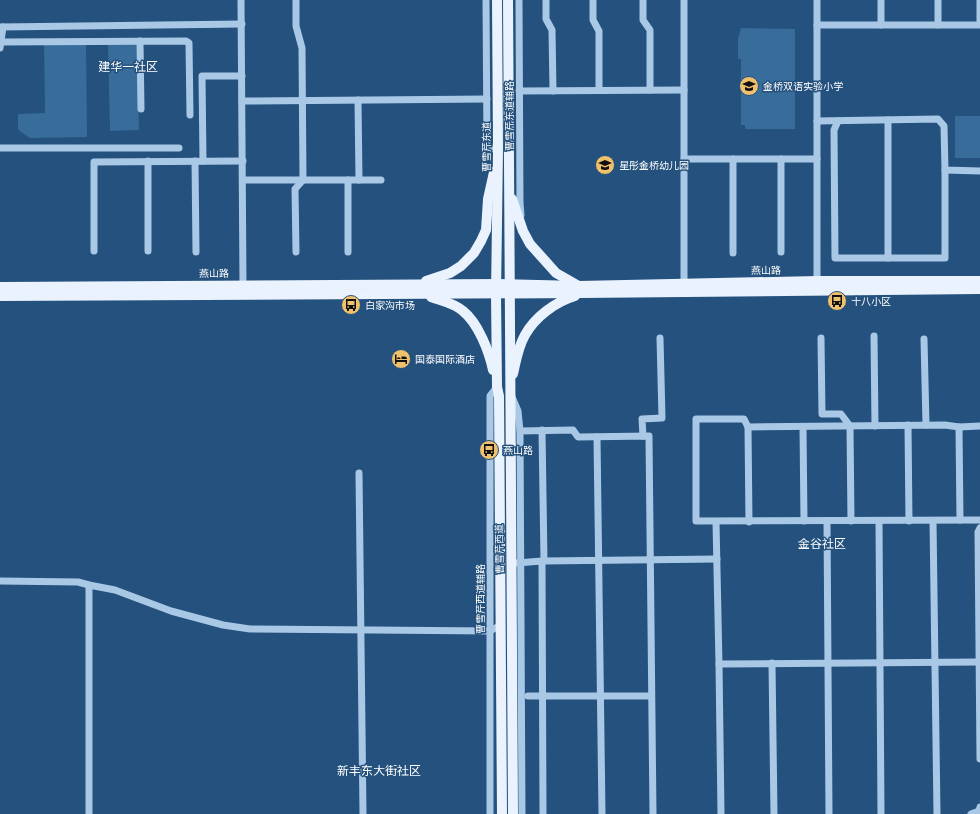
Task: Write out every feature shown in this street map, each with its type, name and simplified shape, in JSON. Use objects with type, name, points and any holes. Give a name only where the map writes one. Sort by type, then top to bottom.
[{"type":"main road","name":"曹雪芹东道","points":[[497,0],[497,289]]},
{"type":"main road","points":[[508,0],[510,288]]},
{"type":"main road","points":[[413,285],[450,273],[461,266],[474,253],[486,230],[488,200],[498,150]]},
{"type":"main road","points":[[509,190],[523,231],[530,244],[556,273],[580,289],[547,310],[525,335],[519,351],[509,390]]},
{"type":"main road","name":"燕山路","points":[[580,289],[684,284],[817,281],[980,281]]},
{"type":"main road","name":"燕山路","points":[[0,286],[243,284],[413,285],[497,289]]},
{"type":"main road","name":"燕山路","points":[[0,296],[420,294],[510,288],[980,289]]},
{"type":"main road","name":"曹雪芹西道","points":[[510,288],[509,390],[516,564],[512,814]]},
{"type":"main road","name":"曹雪芹西道","points":[[497,289],[502,814]]},
{"type":"main road","points":[[420,294],[448,302],[463,311],[474,324],[484,342],[491,360],[497,387]]},
{"type":"street","points":[[242,0],[243,284]]},
{"type":"street","points":[[296,0],[296,26],[302,48],[303,101],[303,180],[295,189],[296,252]]},
{"type":"street","points":[[486,0],[487,147],[498,150]]},
{"type":"street","name":"曹雪芹东道辅路","points":[[518,0],[520,203],[523,231]]},
{"type":"street","points":[[546,0],[546,19],[552,30],[553,91]]},
{"type":"street","points":[[593,0],[594,20],[599,31],[600,90]]},
{"type":"street","points":[[643,0],[643,20],[650,30],[650,90]]},
{"type":"street","points":[[684,0],[684,284]]},
{"type":"street","points":[[817,0],[817,281]]},
{"type":"street","points":[[881,0],[881,25]]},
{"type":"street","points":[[938,0],[938,25]]},
{"type":"street","points":[[817,25],[980,25],[980,0]]},
{"type":"street","points":[[190,115],[189,43],[186,40],[1,45],[2,27],[242,24]]},
{"type":"street","points":[[140,41],[141,109]]},
{"type":"street","points":[[203,161],[202,76],[242,76]]},
{"type":"street","points":[[519,91],[684,90]]},
{"type":"street","points":[[242,101],[487,98]]},
{"type":"street","points":[[358,100],[359,180]]},
{"type":"street","points":[[817,121],[938,119],[944,126],[945,258],[835,258],[834,130],[838,121]]},
{"type":"street","points":[[888,120],[888,258]]},
{"type":"street","points":[[0,147],[179,148]]},
{"type":"street","points":[[733,159],[733,253]]},
{"type":"street","points":[[781,159],[781,252]]},
{"type":"street","points":[[684,160],[817,159]]},
{"type":"street","points":[[148,161],[148,251]]},
{"type":"street","points":[[195,161],[196,252]]},
{"type":"street","points":[[94,251],[94,162],[243,161]]},
{"type":"street","points":[[945,170],[980,171]]},
{"type":"street","points":[[243,180],[381,180]]},
{"type":"street","points":[[348,180],[348,252]]},
{"type":"street","points":[[874,336],[875,426]]},
{"type":"street","points":[[642,436],[642,419],[662,418],[660,338]]},
{"type":"street","points":[[821,338],[822,414],[841,414],[850,426],[851,521]]},
{"type":"street","points":[[924,339],[926,425]]},
{"type":"street","name":"曹雪芹西道辅路","points":[[490,814],[490,396],[497,387]]},
{"type":"street","points":[[509,390],[518,411],[520,431],[516,564],[522,814]]},
{"type":"street","points":[[748,522],[748,427],[744,419],[696,419],[696,521],[748,522],[980,520]]},
{"type":"street","points":[[908,425],[909,521]]},
{"type":"street","points":[[748,427],[908,425],[945,425],[959,427],[980,426]]},
{"type":"street","points":[[803,427],[804,521]]},
{"type":"street","points":[[959,427],[960,520]]},
{"type":"street","points":[[542,430],[543,814]]},
{"type":"street","points":[[520,431],[573,430],[578,437],[649,436],[653,814]]},
{"type":"street","points":[[597,437],[602,814]]},
{"type":"street","points":[[359,474],[363,814]]},
{"type":"street","points":[[827,521],[829,814]]},
{"type":"street","points":[[879,521],[881,814]]},
{"type":"street","points":[[933,521],[937,814]]},
{"type":"street","points":[[716,522],[721,814]]},
{"type":"street","points":[[980,528],[978,532],[980,759]]},
{"type":"street","points":[[516,564],[543,561],[717,559]]},
{"type":"street","points":[[0,582],[78,582],[115,590],[171,611],[223,625],[250,629],[490,631],[501,625]]},
{"type":"street","points":[[89,814],[90,585]]},
{"type":"street","points":[[719,664],[978,662]]},
{"type":"street","points":[[772,664],[774,814]]},
{"type":"street","points":[[528,696],[651,696]]},
{"type":"street","points":[[971,814],[979,811],[980,807]]},
{"type":"shaded area","points":[[741,28],[795,29],[795,129],[745,129],[745,125],[741,125],[741,59],[738,59],[738,39]]},
{"type":"shaded area","points":[[44,43],[86,43],[87,137],[30,138],[18,129],[18,114],[45,113]]},
{"type":"shaded area","points":[[108,43],[137,43],[139,130],[110,131]]},
{"type":"shaded area","points":[[955,116],[980,116],[980,158],[955,158]]},
{"type":"place","name":"金桥双语实验小学","points":[[749,86]]},
{"type":"place","name":"星彤金桥幼儿园","points":[[605,165]]},
{"type":"place","name":"十八小区","points":[[837,301]]},
{"type":"place","name":"白家沟市场","points":[[351,305]]},
{"type":"place","name":"国泰国际酒店","points":[[401,359]]},
{"type":"place","name":"燕山路","points":[[489,450]]},
{"type":"district","name":"建华一社区","points":[[128,67]]},
{"type":"district","name":"金谷社区","points":[[822,544]]},
{"type":"district","name":"新丰东大街社区","points":[[379,771]]}]
